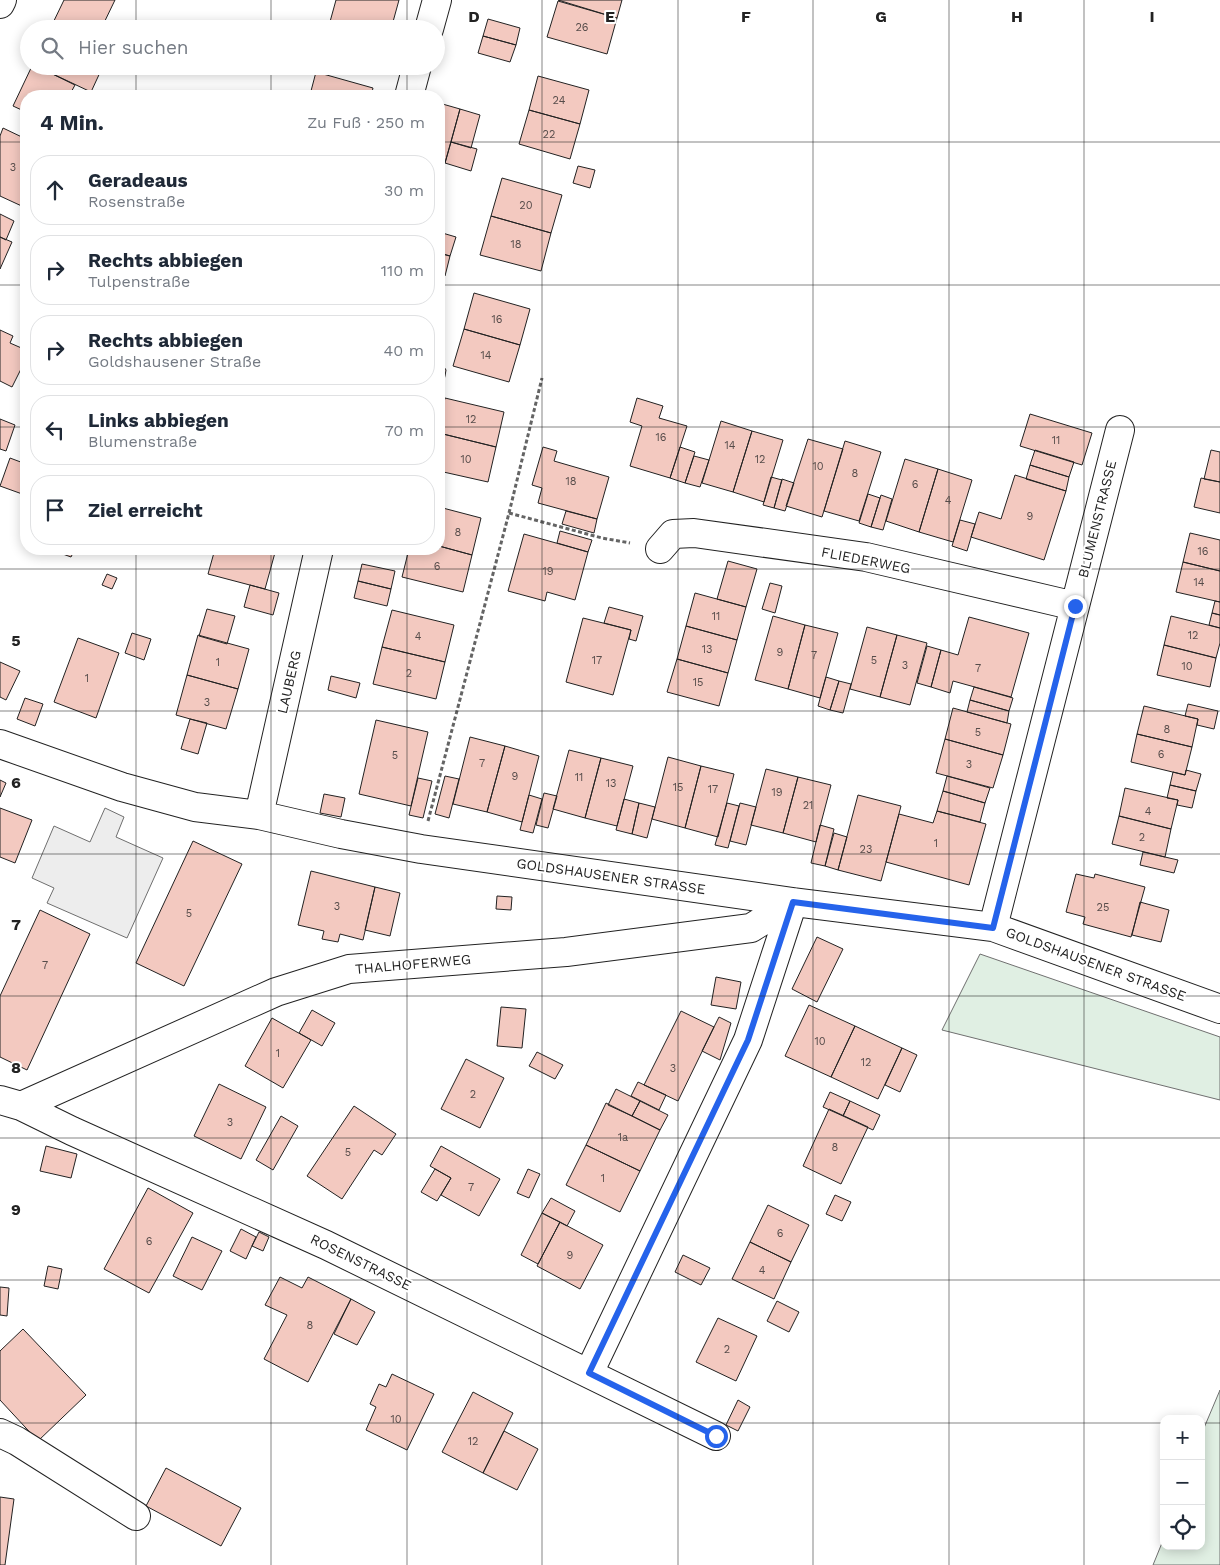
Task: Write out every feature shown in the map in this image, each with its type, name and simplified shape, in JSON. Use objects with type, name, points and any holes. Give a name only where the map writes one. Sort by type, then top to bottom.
[{"type":"street","points":[[0,4],[2,0]]},
{"type":"street","points":[[431,20],[437,0]]},
{"type":"street","points":[[410,90],[414,75]]},
{"type":"street","name":"BLUMENSTRASSE","points":[[993,928],[1120,430]]},
{"type":"street","name":"FLIEDERWEG","points":[[660,549],[673,534],[694,532],[866,557],[1075,606]]},
{"type":"street","name":"LAUBERG","points":[[259,815],[318,555]]},
{"type":"street","name":"GOLDSHAUSENER STRASSE","points":[[0,744],[122,787],[195,807],[259,815],[341,834],[421,849],[793,902],[993,928],[1220,1009]]},
{"type":"street","points":[[589,1373],[748,1040],[793,902]]},
{"type":"street","name":"THALHOFERWEG","points":[[10,1103],[276,992],[349,969],[566,952],[751,928],[793,902]]},
{"type":"street","name":"ROSENSTRASSE","points":[[10,1103],[326,1244],[716,1436]]},
{"type":"street","points":[[0,1433],[17,1440],[136,1516]]},
{"type":"path","points":[[421,849],[509,513],[542,378]]},
{"type":"path","points":[[509,513],[602,538],[660,549]]},
{"type":"green space","points":[[980,954],[1220,1037],[1220,1100],[942,1030]]},
{"type":"green space","points":[[1220,1390],[1220,1565],[1153,1565],[1160,1548],[1160,1550],[1205,1550],[1205,1426]]},
{"type":"shaded area","points":[[105,808],[124,817],[116,837],[163,858],[127,938],[47,903],[54,888],[32,878],[54,826],[90,842]]},
{"type":"building","points":[[64,0],[115,0],[105,20],[54,20]]},
{"type":"building","points":[[336,0],[399,0],[393,20],[330,20]]},
{"type":"building","points":[[558,0],[622,0],[617,18]]},
{"type":"building","points":[[558,1],[617,18],[607,54],[547,37]]},
{"type":"building","points":[[488,19],[520,28],[516,45],[483,36]]},
{"type":"building","points":[[483,36],[516,45],[510,62],[478,53]]},
{"type":"building","points":[[28,75],[54,75],[75,85],[72,90],[21,90]]},
{"type":"building","points":[[55,75],[99,75],[92,90],[87,90]]},
{"type":"building","points":[[315,75],[327,75],[373,88],[372,90],[311,90]]},
{"type":"building","points":[[538,76],[589,90],[580,124],[529,110]]},
{"type":"building","points":[[20,91],[20,109],[13,106]]},
{"type":"building","points":[[445,105],[460,109],[445,163]]},
{"type":"building","points":[[460,109],[480,115],[471,148],[451,142]]},
{"type":"building","points":[[529,110],[580,124],[570,159],[519,144]]},
{"type":"building","points":[[3,128],[20,136],[20,205],[0,196],[0,136]]},
{"type":"building","points":[[451,142],[477,149],[471,171],[445,163]]},
{"type":"building","points":[[578,166],[595,170],[590,188],[573,183]]},
{"type":"building","points":[[502,178],[562,195],[551,233],[491,216]]},
{"type":"building","points":[[0,214],[14,221],[6,240],[0,237]]},
{"type":"building","points":[[491,216],[551,233],[541,271],[480,255]]},
{"type":"building","points":[[445,234],[456,237],[450,256],[445,255]]},
{"type":"building","points":[[0,237],[12,242],[0,269]]},
{"type":"building","points":[[445,255],[450,256],[445,276]]},
{"type":"building","points":[[474,293],[530,309],[520,345],[464,329]]},
{"type":"building","points":[[464,329],[520,345],[509,382],[453,366]]},
{"type":"building","points":[[0,330],[13,336],[10,343],[20,347],[20,371],[12,387],[0,381]]},
{"type":"building","points":[[445,398],[504,412],[496,447],[445,434]]},
{"type":"building","points":[[637,398],[663,406],[659,418],[687,426],[670,478],[630,466],[642,426],[630,422]]},
{"type":"building","points":[[1030,414],[1092,433],[1082,465],[1020,446]]},
{"type":"building","points":[[0,419],[15,425],[6,451],[0,449]]},
{"type":"building","points":[[721,421],[752,431],[733,492],[702,483]]},
{"type":"building","points":[[752,431],[783,440],[764,502],[733,492]]},
{"type":"building","points":[[445,434],[496,447],[488,482],[445,472]]},
{"type":"building","points":[[808,439],[843,449],[822,517],[786,506]]},
{"type":"building","points":[[845,441],[881,452],[859,521],[824,511]]},
{"type":"building","points":[[543,447],[557,451],[554,461],[609,477],[597,519],[538,503],[542,488],[532,485]]},
{"type":"building","points":[[680,447],[695,452],[685,483],[670,478]]},
{"type":"building","points":[[1035,450],[1074,462],[1069,477],[1030,465]]},
{"type":"building","points":[[1211,450],[1220,452],[1220,482],[1204,479]]},
{"type":"building","points":[[694,456],[709,460],[700,487],[685,483]]},
{"type":"building","points":[[10,458],[20,462],[20,493],[0,486]]},
{"type":"building","points":[[905,459],[938,469],[919,532],[886,521]]},
{"type":"building","points":[[1030,465],[1069,477],[1066,491],[1026,479]]},
{"type":"building","points":[[938,469],[972,480],[953,542],[919,532]]},
{"type":"building","points":[[1015,475],[1066,491],[1044,560],[971,537],[979,512],[1001,519]]},
{"type":"building","points":[[771,477],[782,480],[774,508],[763,505]]},
{"type":"building","points":[[1201,478],[1220,482],[1220,513],[1194,507]]},
{"type":"building","points":[[782,479],[794,483],[785,511],[774,508]]},
{"type":"building","points":[[868,494],[880,498],[871,527],[859,523]]},
{"type":"building","points":[[881,495],[892,499],[883,530],[871,527]]},
{"type":"building","points":[[445,509],[481,518],[472,555],[445,548]]},
{"type":"building","points":[[566,511],[597,519],[594,533],[562,524]]},
{"type":"building","points":[[960,520],[975,524],[967,551],[952,546]]},
{"type":"building","points":[[560,531],[592,540],[588,552],[557,543]]},
{"type":"building","points":[[1190,533],[1220,540],[1220,571],[1183,562]]},
{"type":"building","points":[[524,534],[588,552],[575,600],[547,592],[545,601],[508,591]]},
{"type":"building","points":[[445,548],[472,555],[463,592],[402,577],[408,555],[445,555]]},
{"type":"building","points":[[213,555],[274,555],[265,589],[208,574]]},
{"type":"building","points":[[728,561],[757,569],[746,607],[717,599]]},
{"type":"building","points":[[1183,562],[1220,571],[1220,602],[1176,592]]},
{"type":"building","points":[[362,564],[395,571],[391,589],[358,581]]},
{"type":"building","points":[[107,574],[117,578],[112,589],[102,585]]},
{"type":"building","points":[[358,581],[391,589],[387,606],[354,598]]},
{"type":"building","points":[[770,583],[782,586],[775,613],[762,609]]},
{"type":"building","points":[[250,585],[279,593],[273,615],[244,607]]},
{"type":"building","points":[[695,593],[746,607],[737,640],[686,626]]},
{"type":"building","points":[[1215,601],[1220,602],[1220,615],[1212,613]]},
{"type":"building","points":[[609,607],[643,616],[636,641],[629,639],[631,630],[604,623]]},
{"type":"building","points":[[207,609],[235,616],[227,644],[199,636]]},
{"type":"building","points":[[392,610],[454,625],[445,662],[382,647]]},
{"type":"building","points":[[1212,613],[1220,615],[1220,628],[1209,625]]},
{"type":"building","points":[[773,616],[805,625],[788,689],[755,680]]},
{"type":"building","points":[[1171,616],[1220,628],[1220,643],[1216,658],[1164,645]]},
{"type":"building","points":[[969,617],[1029,633],[1011,697],[953,681],[950,693],[931,687],[941,650],[958,655]]},
{"type":"building","points":[[583,618],[631,630],[613,695],[566,682]]},
{"type":"building","points":[[805,625],[838,633],[820,698],[788,689]]},
{"type":"building","points":[[686,626],[737,640],[728,673],[677,659]]},
{"type":"building","points":[[867,627],[897,635],[880,697],[850,689]]},
{"type":"building","points":[[132,633],[151,639],[144,660],[125,653]]},
{"type":"building","points":[[198,635],[249,649],[238,689],[187,675]]},
{"type":"building","points":[[897,635],[927,643],[910,705],[880,697]]},
{"type":"building","points":[[78,638],[119,653],[96,718],[54,702]]},
{"type":"building","points":[[1164,645],[1216,658],[1210,687],[1157,675]]},
{"type":"building","points":[[927,646],[941,650],[931,687],[917,683]]},
{"type":"building","points":[[382,647],[445,662],[436,699],[373,684]]},
{"type":"building","points":[[677,659],[728,673],[719,706],[667,692]]},
{"type":"building","points":[[0,662],[20,671],[6,700],[0,697]]},
{"type":"building","points":[[187,675],[238,689],[226,729],[176,715]]},
{"type":"building","points":[[331,676],[360,683],[356,698],[328,690]]},
{"type":"building","points":[[826,677],[839,681],[830,710],[818,706]]},
{"type":"building","points":[[839,681],[851,684],[843,713],[830,710]]},
{"type":"building","points":[[974,687],[1013,698],[1009,711],[970,700]]},
{"type":"building","points":[[25,698],[43,704],[35,726],[17,719]]},
{"type":"building","points":[[970,700],[1009,711],[1007,723],[967,712]]},
{"type":"building","points":[[1188,704],[1218,711],[1214,729],[1197,725],[1198,719],[1185,716]]},
{"type":"building","points":[[1144,706],[1198,719],[1192,747],[1137,734]]},
{"type":"building","points":[[953,708],[1011,724],[1003,755],[945,739]]},
{"type":"building","points":[[190,719],[207,723],[198,754],[181,749]]},
{"type":"building","points":[[376,720],[428,732],[411,806],[359,794]]},
{"type":"building","points":[[1137,734],[1192,747],[1185,775],[1131,762]]},
{"type":"building","points":[[470,737],[505,746],[487,812],[453,804]]},
{"type":"building","points":[[945,739],[1003,755],[993,788],[936,773]]},
{"type":"building","points":[[505,746],[539,756],[522,822],[487,812]]},
{"type":"building","points":[[569,750],[601,758],[585,818],[553,809]]},
{"type":"building","points":[[668,757],[701,766],[685,828],[652,819]]},
{"type":"building","points":[[601,758],[633,766],[617,826],[585,818]]},
{"type":"building","points":[[701,766],[734,774],[718,837],[685,828]]},
{"type":"building","points":[[766,769],[798,777],[783,833],[751,825]]},
{"type":"building","points":[[1186,770],[1201,774],[1196,791],[1170,785],[1173,772],[1185,775]]},
{"type":"building","points":[[445,776],[459,779],[449,818],[435,814]]},
{"type":"building","points":[[947,776],[990,788],[985,803],[943,791]]},
{"type":"building","points":[[798,777],[831,785],[816,842],[783,833]]},
{"type":"building","points":[[418,778],[432,781],[423,818],[409,815]]},
{"type":"building","points":[[0,780],[6,783],[0,797]]},
{"type":"building","points":[[1170,785],[1196,791],[1192,808],[1177,805],[1178,800],[1167,798]]},
{"type":"building","points":[[1125,788],[1178,800],[1171,829],[1119,816]]},
{"type":"building","points":[[943,791],[985,803],[980,822],[937,811]]},
{"type":"building","points":[[544,793],[557,796],[548,828],[536,825]]},
{"type":"building","points":[[324,794],[345,798],[341,817],[320,813]]},
{"type":"building","points":[[529,795],[542,799],[533,833],[520,830]]},
{"type":"building","points":[[858,795],[901,806],[881,881],[838,870]]},
{"type":"building","points":[[624,799],[639,803],[632,834],[616,830]]},
{"type":"building","points":[[639,803],[655,807],[647,838],[632,834]]},
{"type":"building","points":[[727,803],[739,806],[728,848],[715,845]]},
{"type":"building","points":[[740,803],[756,807],[746,845],[730,841]]},
{"type":"building","points":[[0,808],[32,820],[15,863],[0,857]]},
{"type":"building","points":[[937,811],[986,824],[969,885],[886,862],[899,814],[933,823]]},
{"type":"building","points":[[1119,816],[1171,829],[1165,857],[1112,844]]},
{"type":"building","points":[[820,825],[834,829],[825,866],[811,863]]},
{"type":"building","points":[[834,833],[847,837],[838,870],[825,866]]},
{"type":"building","points":[[193,841],[242,864],[184,986],[136,963]]},
{"type":"building","points":[[1143,852],[1178,860],[1174,873],[1140,865]]},
{"type":"building","points":[[311,871],[375,887],[363,940],[340,934],[338,942],[322,939],[324,931],[298,925]]},
{"type":"building","points":[[1076,874],[1094,878],[1095,874],[1145,887],[1131,937],[1083,924],[1085,917],[1066,912]]},
{"type":"building","points":[[375,887],[400,893],[390,936],[365,930]]},
{"type":"building","points":[[497,896],[512,897],[511,910],[496,909]]},
{"type":"building","points":[[1140,902],[1169,910],[1161,942],[1132,935]]},
{"type":"building","points":[[40,910],[90,934],[27,1070],[0,1057],[0,996]]},
{"type":"building","points":[[817,937],[843,949],[817,1002],[792,989]]},
{"type":"building","points":[[716,977],[741,982],[736,1009],[711,1005]]},
{"type":"building","points":[[809,1005],[855,1026],[831,1077],[785,1056]]},
{"type":"building","points":[[501,1007],[526,1009],[522,1048],[497,1046]]},
{"type":"building","points":[[312,1010],[335,1023],[322,1046],[299,1033]]},
{"type":"building","points":[[681,1011],[714,1027],[678,1101],[644,1085]]},
{"type":"building","points":[[719,1017],[731,1023],[720,1060],[702,1051]]},
{"type":"building","points":[[272,1018],[311,1040],[283,1088],[245,1066]]},
{"type":"building","points":[[855,1026],[902,1048],[878,1099],[831,1077]]},
{"type":"building","points":[[902,1048],[917,1055],[900,1092],[885,1085]]},
{"type":"building","points":[[537,1052],[563,1065],[555,1079],[529,1066]]},
{"type":"building","points":[[466,1059],[504,1078],[480,1128],[441,1109]]},
{"type":"building","points":[[638,1082],[666,1095],[659,1110],[631,1096]]},
{"type":"building","points":[[219,1084],[266,1107],[241,1159],[194,1136]]},
{"type":"building","points":[[616,1089],[640,1101],[632,1116],[608,1105]]},
{"type":"building","points":[[830,1092],[850,1101],[843,1116],[823,1107]]},
{"type":"building","points":[[640,1101],[668,1115],[660,1130],[632,1116]]},
{"type":"building","points":[[850,1101],[880,1115],[873,1130],[843,1116]]},
{"type":"building","points":[[606,1103],[660,1130],[640,1171],[586,1145]]},
{"type":"building","points":[[354,1106],[396,1134],[382,1155],[374,1150],[342,1199],[307,1176]]},
{"type":"building","points":[[829,1109],[868,1127],[841,1184],[803,1166]]},
{"type":"building","points":[[281,1116],[298,1126],[273,1170],[256,1160]]},
{"type":"building","points":[[586,1145],[640,1171],[620,1212],[566,1185]]},
{"type":"building","points":[[46,1146],[77,1154],[71,1178],[40,1171]]},
{"type":"building","points":[[441,1146],[500,1179],[479,1216],[441,1195],[451,1178],[430,1166]]},
{"type":"building","points":[[435,1169],[451,1178],[437,1201],[421,1192]]},
{"type":"building","points":[[528,1169],[540,1174],[529,1198],[517,1193]]},
{"type":"building","points":[[148,1188],[193,1213],[149,1293],[104,1269]]},
{"type":"building","points":[[835,1195],[851,1202],[842,1221],[826,1214]]},
{"type":"building","points":[[551,1198],[575,1211],[567,1226],[542,1213]]},
{"type":"building","points":[[768,1205],[809,1225],[791,1262],[750,1242]]},
{"type":"building","points":[[542,1213],[560,1222],[538,1264],[521,1255]]},
{"type":"building","points":[[560,1222],[603,1245],[580,1289],[537,1266]]},
{"type":"building","points":[[241,1229],[256,1237],[246,1259],[230,1251]]},
{"type":"building","points":[[259,1232],[269,1237],[263,1251],[252,1246]]},
{"type":"building","points":[[192,1237],[222,1251],[202,1290],[173,1276]]},
{"type":"building","points":[[750,1242],[791,1262],[774,1299],[732,1279]]},
{"type":"building","points":[[683,1255],[710,1268],[701,1285],[675,1272]]},
{"type":"building","points":[[48,1266],[62,1269],[58,1289],[44,1286]]},
{"type":"building","points":[[280,1277],[302,1288],[308,1277],[351,1299],[308,1382],[264,1359],[287,1315],[265,1305]]},
{"type":"building","points":[[0,1287],[9,1288],[7,1316],[0,1315]]},
{"type":"building","points":[[351,1299],[375,1312],[357,1345],[334,1334]]},
{"type":"building","points":[[777,1301],[799,1312],[789,1332],[767,1321]]},
{"type":"building","points":[[718,1318],[757,1336],[736,1381],[696,1362]]},
{"type":"building","points":[[23,1329],[86,1395],[38,1441],[0,1400],[0,1351]]},
{"type":"building","points":[[392,1374],[434,1394],[407,1450],[366,1430],[376,1407],[370,1404],[379,1384],[386,1387]]},
{"type":"building","points":[[473,1392],[513,1413],[483,1473],[442,1452]]},
{"type":"building","points":[[738,1400],[750,1407],[738,1431],[726,1425]]},
{"type":"building","points":[[504,1431],[538,1449],[517,1490],[483,1473]]},
{"type":"building","points":[[166,1468],[241,1508],[221,1546],[146,1506]]},
{"type":"building","points":[[0,1497],[14,1499],[5,1565],[0,1565]]},
{"type":"route","points":[[716,1436],[589,1373],[748,1040],[793,902],[993,928],[1075,606]]}]
